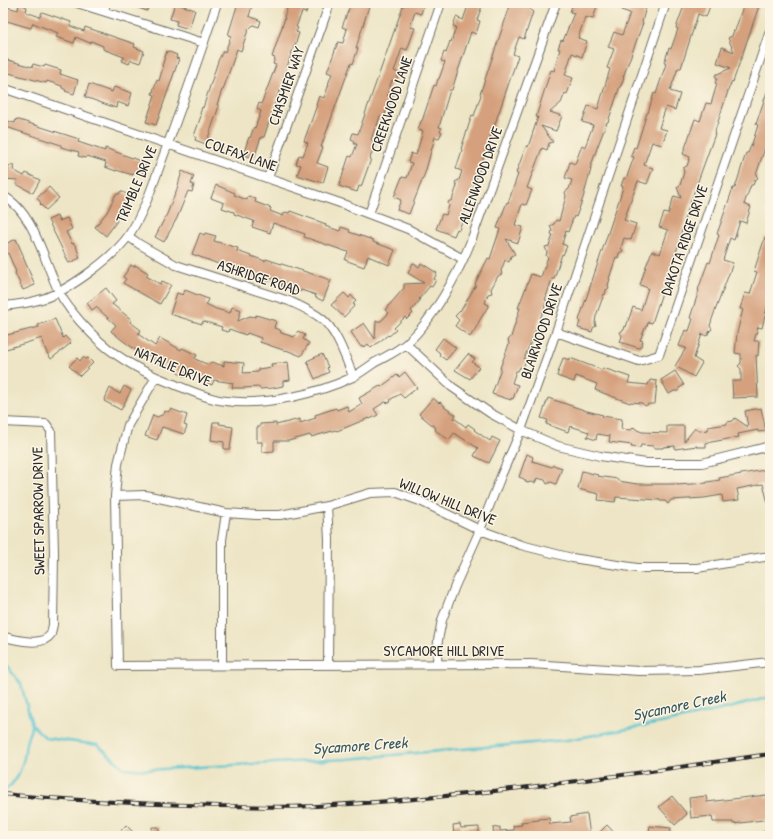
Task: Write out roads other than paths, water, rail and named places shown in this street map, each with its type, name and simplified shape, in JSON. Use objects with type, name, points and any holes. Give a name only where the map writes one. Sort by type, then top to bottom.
[{"type":"street","points":[[77,3],[105,7],[204,43]]},
{"type":"street","name":"TRIMBLE DRIVE","points":[[3,306],[22,304],[42,299],[60,292],[96,267],[113,253],[128,236],[143,209],[168,144],[217,3]]},
{"type":"street","name":"CHASMIER WAY","points":[[268,178],[330,3]]},
{"type":"street","name":"CREEKWOOD LANE","points":[[369,214],[441,3]]},
{"type":"street","name":"ALLENWOOD DRIVE","points":[[406,344],[425,324],[464,260],[556,3]]},
{"type":"street","name":"BLAIRWOOD DRIVE","points":[[437,664],[438,640],[442,620],[521,430],[556,332],[666,3]]},
{"type":"street","name":"DAKOTA RIDGE DRIVE","points":[[556,332],[639,361],[659,355],[770,31]]},
{"type":"street","name":"COLFAX LANE","points":[[3,88],[369,214],[408,229],[464,260]]},
{"type":"street","name":"NATALIE DRIVE","points":[[3,196],[12,200],[23,212],[31,226],[49,270],[60,292],[71,310],[91,334],[119,357],[156,377],[208,397],[225,401],[250,403],[287,398],[333,385],[353,376],[406,344]]},
{"type":"street","name":"ASHRIDGE ROAD","points":[[128,236],[176,265],[289,301],[305,308],[323,320],[338,342],[353,376]]},
{"type":"street","points":[[406,344],[452,387],[490,413],[521,430],[558,446],[600,456],[646,463],[702,463],[770,446]]},
{"type":"street","points":[[115,496],[118,464],[128,425],[156,377]]},
{"type":"street","name":"SWEET SPARROW DRIVE","points":[[3,422],[46,424],[51,431],[54,553],[53,625],[51,634],[39,642],[3,637]]},
{"type":"street","name":"WILLOW HILL DRIVE","points":[[115,496],[145,495],[226,513],[280,515],[327,506],[370,493],[395,492],[420,501],[480,530],[521,545],[572,558],[637,568],[697,568],[770,556]]},
{"type":"street","name":"SYCAMORE HILL DRIVE","points":[[115,496],[118,666],[531,664],[639,671],[692,670],[770,662]]},
{"type":"street","points":[[327,506],[329,539],[328,665]]},
{"type":"street","points":[[222,665],[222,540],[226,513]]},
{"type":"street","points":[[765,836],[770,835]]},
{"type":"waterway","name":"Sycamore Creek","points":[[3,661],[21,684],[32,725],[46,738],[98,745],[124,768],[145,770],[347,759],[567,740],[666,722],[770,697]]},
{"type":"waterway","points":[[3,792],[12,784],[20,771],[26,743],[32,725]]},
{"type":"railway","points":[[3,794],[165,804],[268,807],[316,806],[430,798],[487,792],[770,754]]}]
